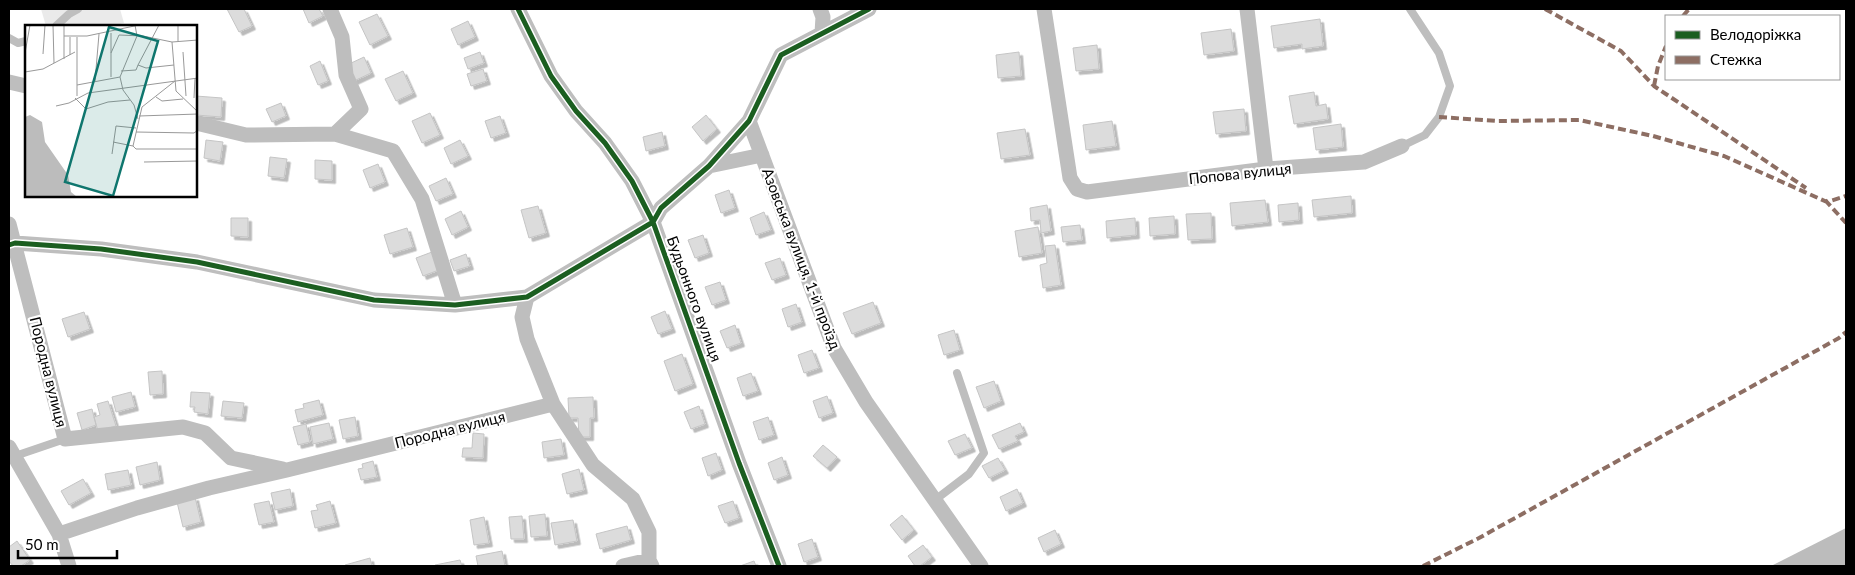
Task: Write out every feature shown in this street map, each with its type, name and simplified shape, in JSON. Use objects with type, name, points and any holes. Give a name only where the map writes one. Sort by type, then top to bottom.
[{"type":"street","points":[[330,9],[342,37],[346,75],[361,109],[336,134]]},
{"type":"street","name":"Будьонного вулиця","points":[[518,9],[551,76],[576,112],[605,143],[632,181],[653,222],[739,463],[780,566]]},
{"type":"street","points":[[820,9],[824,18],[822,33]]},
{"type":"street","points":[[12,244],[101,249],[196,262],[374,300],[455,305],[527,297],[653,222],[661,208],[709,166],[748,121],[781,55],[869,9]]},
{"type":"street","name":"Попова вулиця","points":[[1044,9],[1070,178],[1077,189],[1088,192],[1266,169],[1364,162],[1402,146]]},
{"type":"street","points":[[1247,9],[1266,169]]},
{"type":"street","points":[[9,82],[25,86]]},
{"type":"street","name":"Азовська вулиця, 1-й проїзд","points":[[748,121],[834,348],[866,402],[981,566]]},
{"type":"street","points":[[198,124],[246,134],[336,134],[392,151],[422,199],[455,305]]},
{"type":"street","points":[[709,166],[762,155]]},
{"type":"street","name":"Породна вулиця","points":[[9,224],[12,244],[65,439],[184,428],[205,433],[231,458],[287,470]]},
{"type":"street","points":[[527,297],[522,317],[527,339],[554,404],[593,465],[633,499],[648,532],[650,563],[623,566]]},
{"type":"street","name":"Породна вулиця","points":[[59,534],[137,508],[208,488],[554,404]]},
{"type":"street","points":[[12,452],[59,534],[69,566]]},
{"type":"lane","points":[[57,25],[78,9]]},
{"type":"lane","points":[[1402,146],[1425,135],[1439,118],[1450,86],[1439,53],[1410,9]]},
{"type":"lane","points":[[9,38],[18,44],[25,41]]},
{"type":"lane","points":[[935,500],[969,474],[984,453],[957,373]]},
{"type":"lane","points":[[12,452],[65,439]]},
{"type":"shaded area","points":[[41,9],[120,9],[124,23],[115,25],[46,25]]},
{"type":"shaded area","points":[[1846,528],[1846,566],[1771,566]]},
{"type":"building","points":[[227,9],[244,9],[252,26],[239,32]]},
{"type":"building","points":[[303,9],[319,9],[323,16],[309,23]]},
{"type":"building","points":[[377,14],[388,36],[370,45],[359,22]]},
{"type":"building","points":[[1320,19],[1323,46],[1302,49],[1302,44],[1274,48],[1271,26]]},
{"type":"building","points":[[468,21],[475,37],[458,45],[451,29]]},
{"type":"building","points":[[1231,29],[1234,51],[1204,55],[1201,33]]},
{"type":"building","points":[[1097,45],[1099,69],[1076,71],[1073,48]]},
{"type":"building","points":[[480,52],[484,63],[468,69],[464,58]]},
{"type":"building","points":[[1019,52],[1021,76],[998,78],[996,55]]},
{"type":"building","points":[[364,57],[371,73],[354,81],[347,65]]},
{"type":"building","points":[[320,61],[328,81],[318,85],[310,66]]},
{"type":"building","points":[[483,69],[487,81],[471,86],[467,74]]},
{"type":"building","points":[[403,71],[413,93],[396,101],[385,79]]},
{"type":"building","points":[[1314,92],[1316,106],[1326,104],[1328,119],[1294,124],[1289,96]]},
{"type":"building","points":[[198,96],[222,98],[221,117],[198,115]]},
{"type":"building","points":[[281,103],[286,116],[272,122],[266,109]]},
{"type":"building","points":[[1244,109],[1246,131],[1216,134],[1213,112]]},
{"type":"building","points":[[430,113],[440,135],[422,143],[412,121]]},
{"type":"building","points":[[706,115],[717,129],[703,141],[692,127]]},
{"type":"building","points":[[500,116],[506,133],[491,138],[485,121]]},
{"type":"building","points":[[1112,121],[1116,146],[1086,150],[1083,125]]},
{"type":"building","points":[[1341,124],[1343,147],[1316,150],[1313,128]]},
{"type":"building","points":[[1025,129],[1030,155],[1001,159],[997,133]]},
{"type":"building","points":[[662,132],[665,146],[646,151],[643,137]]},
{"type":"building","points":[[206,140],[223,142],[220,161],[204,158]]},
{"type":"building","points":[[460,140],[468,156],[451,164],[444,148]]},
{"type":"building","points":[[270,157],[287,159],[284,178],[268,176]]},
{"type":"building","points":[[315,160],[332,161],[332,180],[315,179]]},
{"type":"building","points":[[378,164],[385,182],[370,188],[363,170]]},
{"type":"building","points":[[446,178],[453,194],[436,201],[429,186]]},
{"type":"building","points":[[729,190],[735,208],[721,213],[715,195]]},
{"type":"building","points":[[1351,196],[1352,213],[1314,217],[1312,200]]},
{"type":"building","points":[[1265,200],[1268,222],[1232,226],[1230,203]]},
{"type":"building","points":[[1298,203],[1299,220],[1279,222],[1278,205]]},
{"type":"building","points":[[1047,205],[1051,231],[1041,233],[1040,220],[1031,221],[1030,208]]},
{"type":"building","points":[[538,206],[546,233],[529,238],[521,210]]},
{"type":"building","points":[[461,211],[468,227],[452,235],[445,219]]},
{"type":"building","points":[[764,212],[771,230],[756,235],[750,218]]},
{"type":"building","points":[[1211,213],[1212,239],[1188,240],[1186,214]]},
{"type":"building","points":[[1174,216],[1175,234],[1150,236],[1149,218]]},
{"type":"building","points":[[231,218],[248,218],[248,237],[231,236]]},
{"type":"building","points":[[1135,218],[1136,235],[1107,238],[1106,221]]},
{"type":"building","points":[[1080,225],[1082,240],[1063,242],[1061,227]]},
{"type":"building","points":[[1038,227],[1042,253],[1019,257],[1015,231]]},
{"type":"building","points":[[407,228],[413,247],[390,254],[384,235]]},
{"type":"building","points":[[703,235],[709,253],[695,258],[688,240]]},
{"type":"building","points":[[1055,245],[1061,285],[1043,288],[1040,265],[1047,263],[1045,246]]},
{"type":"building","points":[[432,252],[439,270],[423,276],[416,258]]},
{"type":"building","points":[[466,254],[470,266],[454,271],[450,260]]},
{"type":"building","points":[[780,258],[786,275],[772,280],[765,263]]},
{"type":"building","points":[[720,282],[726,300],[712,305],[705,287]]},
{"type":"building","points":[[873,302],[881,323],[852,334],[843,313]]},
{"type":"building","points":[[796,304],[802,322],[788,327],[782,309]]},
{"type":"building","points":[[665,311],[672,329],[658,334],[651,317]]},
{"type":"building","points":[[84,312],[90,329],[68,337],[62,319]]},
{"type":"building","points":[[735,325],[741,343],[727,348],[720,331]]},
{"type":"building","points":[[954,330],[960,350],[944,355],[938,335]]},
{"type":"building","points":[[812,350],[819,368],[804,373],[798,355]]},
{"type":"building","points":[[682,354],[693,384],[675,391],[664,361]]},
{"type":"building","points":[[162,371],[163,394],[150,395],[148,372]]},
{"type":"building","points":[[751,373],[758,391],[743,396],[737,378]]},
{"type":"building","points":[[994,381],[1001,401],[984,408],[976,387]]},
{"type":"building","points":[[131,392],[135,407],[116,412],[112,397]]},
{"type":"building","points":[[191,392],[210,393],[208,414],[194,412],[195,407],[190,407]]},
{"type":"building","points":[[827,396],[833,413],[819,418],[813,401]]},
{"type":"building","points":[[593,397],[594,418],[590,418],[590,437],[579,437],[578,418],[569,418],[568,398]]},
{"type":"building","points":[[319,400],[323,415],[298,422],[295,410],[304,408],[303,404]]},
{"type":"building","points":[[108,401],[116,426],[98,431],[94,417],[100,415],[97,404]]},
{"type":"building","points":[[223,401],[244,403],[242,418],[221,416]]},
{"type":"building","points":[[699,406],[705,424],[691,429],[684,412]]},
{"type":"building","points":[[92,409],[96,425],[82,430],[77,413]]},
{"type":"building","points":[[355,417],[358,436],[343,439],[339,420]]},
{"type":"building","points":[[768,417],[774,435],[759,440],[753,422]]},
{"type":"building","points":[[329,423],[333,439],[313,444],[310,427]]},
{"type":"building","points":[[1020,423],[1024,432],[1015,436],[1018,441],[999,449],[992,435]]},
{"type":"building","points":[[306,424],[310,442],[298,445],[293,427]]},
{"type":"building","points":[[473,433],[484,434],[483,458],[462,457],[463,448],[472,448]]},
{"type":"building","points":[[965,434],[972,448],[955,455],[948,441]]},
{"type":"building","points":[[561,439],[564,455],[544,458],[542,442]]},
{"type":"building","points":[[823,445],[837,457],[827,468],[813,456]]},
{"type":"building","points":[[716,453],[722,470],[708,476],[702,458]]},
{"type":"building","points":[[782,457],[788,475],[774,480],[768,463]]},
{"type":"building","points":[[998,458],[1005,470],[989,478],[982,466]]},
{"type":"building","points":[[373,461],[377,477],[361,480],[358,469],[363,468],[362,464]]},
{"type":"building","points":[[157,462],[160,480],[140,485],[136,467]]},
{"type":"building","points":[[579,469],[584,490],[567,494],[562,474]]},
{"type":"building","points":[[128,470],[131,485],[108,490],[105,474]]},
{"type":"building","points":[[83,479],[91,493],[69,505],[61,491]]},
{"type":"building","points":[[290,489],[293,506],[275,510],[271,493]]},
{"type":"building","points":[[1017,489],[1023,503],[1006,511],[1000,497]]},
{"type":"building","points":[[195,497],[201,522],[183,527],[177,502]]},
{"type":"building","points":[[269,501],[274,522],[259,525],[254,504]]},
{"type":"building","points":[[330,501],[336,523],[315,528],[311,511],[318,510],[316,505]]},
{"type":"building","points":[[733,501],[739,518],[725,523],[718,506]]},
{"type":"building","points":[[545,514],[547,536],[531,537],[529,516]]},
{"type":"building","points":[[902,515],[914,530],[902,540],[890,525]]},
{"type":"building","points":[[522,516],[524,539],[511,539],[509,517]]},
{"type":"building","points":[[484,517],[489,543],[474,545],[470,520]]},
{"type":"building","points":[[573,520],[577,541],[555,545],[551,523]]},
{"type":"building","points":[[627,526],[631,540],[600,549],[596,534]]},
{"type":"building","points":[[1055,530],[1061,544],[1044,552],[1038,538]]},
{"type":"building","points":[[812,539],[818,557],[804,562],[798,544]]},
{"type":"building","points":[[17,541],[30,560],[21,566],[13,566],[9,561],[9,547]]},
{"type":"building","points":[[923,545],[932,557],[920,566],[915,566],[908,556]]},
{"type":"building","points":[[502,551],[505,566],[478,566],[476,556]]},
{"type":"building","points":[[370,558],[372,566],[345,566],[345,565]]},
{"type":"building","points":[[460,560],[462,566],[435,566],[435,565]]},
{"type":"building","points":[[754,561],[756,566],[740,566]]},
{"type":"marked path","points":[[1545,9],[1621,51],[1654,86],[1806,188]]},
{"type":"marked path","points":[[1684,15],[1689,9]]},
{"type":"marked path","points":[[1654,86],[1658,66],[1665,48]]},
{"type":"marked path","points":[[1439,117],[1497,121],[1579,120],[1653,136],[1724,156],[1827,202],[1846,196]]},
{"type":"marked path","points":[[1825,200],[1846,223]]},
{"type":"marked path","points":[[1423,566],[1479,538],[1839,338],[1846,332]]},
{"type":"cycle path","points":[[518,9],[551,76],[576,111],[605,143],[632,181],[653,222],[739,463],[779,566]]},
{"type":"cycle path","points":[[9,245],[15,243],[101,249],[197,262],[374,300],[455,305],[527,297],[653,222],[661,208],[709,166],[749,121],[781,55],[869,9]]}]
